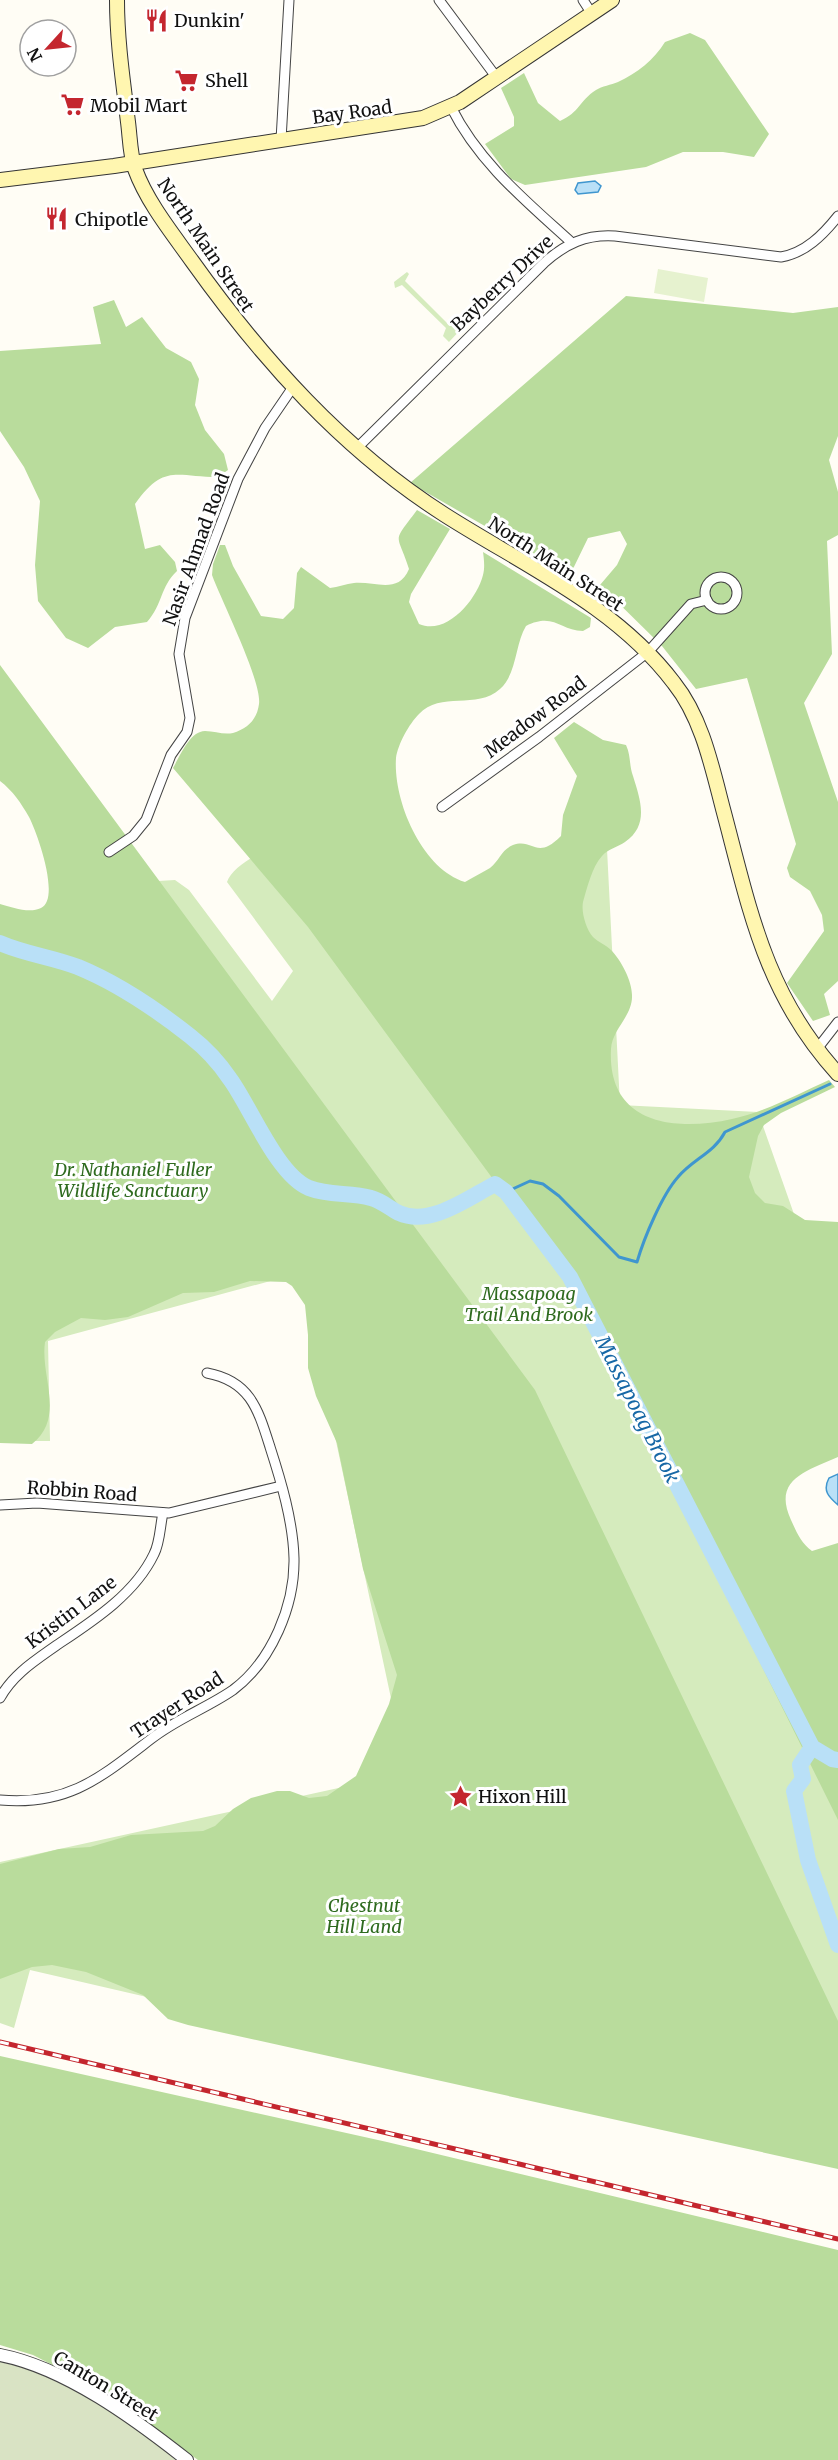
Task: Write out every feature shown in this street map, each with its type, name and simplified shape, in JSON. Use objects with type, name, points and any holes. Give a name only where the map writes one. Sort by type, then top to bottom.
[{"type":"main road","name":"North Main Street","points":[[117,0],[120,57],[134,163],[144,187],[178,241],[243,331],[293,387],[357,448],[445,515],[576,594],[634,638],[676,685],[688,705],[711,763],[754,926],[769,970],[788,1007],[817,1049],[838,1074]]},
{"type":"main road","name":"Bay Road","points":[[0,180],[134,163],[403,123],[451,107],[612,0]]},
{"type":"street","points":[[281,140],[289,0]]},
{"type":"street","points":[[439,0],[497,78]]},
{"type":"street","points":[[583,0],[592,14]]},
{"type":"street","points":[[451,107],[469,139],[492,169],[572,243]]},
{"type":"street","name":"Bayberry Drive","points":[[357,448],[538,268],[572,243],[589,237],[615,236],[781,257],[794,254],[809,245],[838,216]]},
{"type":"street","name":"Nasir Ahmad Road","points":[[109,852],[133,836],[144,823],[171,755],[187,732],[190,718],[179,654],[185,618],[238,479],[265,428],[293,387]]},
{"type":"street","name":"Meadow Road","points":[[442,807],[648,652],[691,604],[707,600]]},
{"type":"street","points":[[817,1049],[838,1022]]},
{"type":"street","name":"Trayer Road","points":[[0,1800],[54,1798],[99,1779],[178,1720],[232,1690],[262,1660],[284,1615],[292,1581],[292,1534],[261,1417],[250,1397],[236,1383],[207,1373]]},
{"type":"street","name":"Robbin Road","points":[[0,1505],[37,1503],[163,1513],[185,1512],[281,1486]]},
{"type":"street","name":"Kristin Lane","points":[[0,1698],[15,1676],[94,1619],[135,1583],[155,1553],[163,1513]]},
{"type":"street","name":"Canton Street","points":[[0,2355],[36,2366],[89,2393],[139,2425],[187,2460]]},
{"type":"green space","points":[[690,33],[705,40],[769,134],[754,157],[723,152],[683,152],[646,167],[525,185],[511,179],[485,144],[514,126],[514,117],[501,88],[524,73],[538,103],[560,121],[572,114],[596,90],[618,82],[638,70],[656,55],[665,42]]},
{"type":"green space","points":[[658,269],[708,278],[704,302],[654,293]]},
{"type":"green space","points":[[407,272],[409,274],[405,281],[450,326],[456,321],[463,327],[449,342],[443,336],[446,328],[402,285],[395,288],[394,282]]},
{"type":"green space","points":[[626,296],[793,313],[838,307],[838,436],[829,460],[838,492],[838,535],[827,541],[832,654],[804,703],[838,802],[838,981],[824,994],[830,1015],[813,1021],[787,983],[824,931],[822,915],[810,891],[790,877],[787,868],[796,844],[747,678],[696,689],[662,646],[600,585],[617,565],[627,544],[620,531],[588,538],[570,575],[410,483]]},
{"type":"green space","points":[[114,300],[126,327],[142,317],[166,348],[191,362],[199,379],[195,405],[205,430],[224,454],[228,470],[218,477],[172,475],[163,477],[145,491],[135,504],[145,549],[160,545],[175,562],[177,571],[167,583],[156,609],[147,622],[115,627],[88,648],[66,638],[38,601],[35,565],[40,501],[24,467],[0,431],[0,351],[101,344],[93,307]]},
{"type":"green space","points":[[417,510],[450,529],[411,594],[409,602],[419,624],[440,625],[459,613],[467,604],[483,575],[483,552],[591,618],[590,627],[583,631],[550,621],[536,622],[526,626],[510,675],[500,689],[481,699],[437,703],[428,707],[411,723],[397,752],[396,775],[405,813],[423,848],[450,875],[465,882],[490,868],[513,845],[546,847],[561,836],[563,815],[577,776],[554,738],[574,722],[603,740],[626,745],[640,803],[638,828],[625,842],[607,852],[598,861],[583,902],[583,911],[590,934],[611,950],[618,959],[632,989],[629,1009],[615,1035],[611,1049],[613,1074],[620,1093],[632,1108],[648,1117],[688,1124],[710,1123],[757,1112],[829,1080],[835,1087],[781,1113],[764,1125],[758,1136],[749,1177],[755,1193],[765,1203],[783,1206],[805,1220],[838,1222],[838,1457],[796,1478],[789,1486],[786,1506],[800,1537],[812,1551],[838,1543],[838,1820],[654,1449],[567,1280],[308,927],[173,768],[186,745],[195,735],[205,731],[233,733],[251,723],[258,710],[258,693],[254,678],[212,575],[213,564],[220,545],[225,545],[233,566],[261,616],[283,619],[294,608],[297,573],[301,567],[330,588],[354,583],[385,585],[399,582],[409,569],[399,543],[400,534]]},
{"type":"green space","points":[[0,665],[535,1390],[838,2021],[838,2169],[188,2025],[168,2019],[143,1995],[86,1972],[52,1965],[32,1967],[0,1979],[0,1864],[59,1849],[90,1847],[131,1835],[203,1831],[215,1826],[233,1809],[251,1798],[277,1791],[290,1791],[309,1798],[327,1796],[356,1776],[389,1704],[397,1675],[363,1569],[337,1443],[316,1396],[308,1368],[305,1305],[292,1286],[286,1282],[250,1281],[214,1292],[183,1293],[128,1317],[105,1320],[81,1318],[55,1332],[45,1342],[44,1355],[50,1409],[48,1422],[32,1444],[0,1443],[0,904],[36,910],[47,902],[49,892],[46,865],[33,825],[16,798],[0,781]]},
{"type":"green space","name":"Massapoag Trail And Brook","points":[[320,826],[456,944],[607,849],[620,1105],[758,1112],[801,1234],[768,1470],[750,1510],[813,1555],[838,1544],[838,2167],[797,2147],[30,1970],[14,2028],[0,2023],[0,1862],[407,1773],[300,1273],[48,1341],[50,1441],[0,1441],[58,932],[158,881],[175,880],[189,890],[272,1001],[293,971],[227,882],[232,873],[254,857]]},
{"type":"green space","points":[[0,2056],[387,2142],[838,2250],[838,2460],[198,2460],[109,2394],[33,2355],[0,2345]]},
{"type":"green space","points":[[0,2362],[23,2368],[70,2388],[115,2415],[176,2460],[0,2460]]},
{"type":"water","points":[[595,181],[601,186],[598,192],[578,194],[575,190],[578,183]]},
{"type":"water","points":[[838,1474],[838,1505],[829,1496],[826,1487],[829,1478]]},
{"type":"waterway","name":"Massapoag Brook","points":[[0,943],[93,973],[136,998],[190,1036],[212,1056],[226,1073],[275,1155],[297,1181],[309,1188],[371,1198],[399,1213],[411,1216],[436,1214],[495,1184],[506,1192],[570,1277],[812,1747],[838,1760]]},
{"type":"waterway","points":[[506,1192],[530,1181],[543,1184],[559,1196],[619,1257],[637,1262],[654,1217],[672,1185],[684,1171],[709,1151],[725,1132],[830,1084]]},
{"type":"waterway","points":[[812,1747],[800,1765],[803,1779],[794,1791],[808,1860],[838,1945]]},
{"type":"railway","points":[[0,2042],[838,2239]]},
{"type":"place","name":"Dunkin'","points":[[156,20]]},
{"type":"place","name":"Shell","points":[[187,80]]},
{"type":"place","name":"Mobil Mart","points":[[72,105]]},
{"type":"place","name":"Chipotle","points":[[57,219]]},
{"type":"place","name":"Hixon Hill","points":[[460,1796]]},
{"type":"park label","name":"Dr. Nathaniel Fuller Wildlife Sanctuary","points":[[133,1179]]},
{"type":"park label","name":"Chestnut Hill Land","points":[[364,1915]]}]
